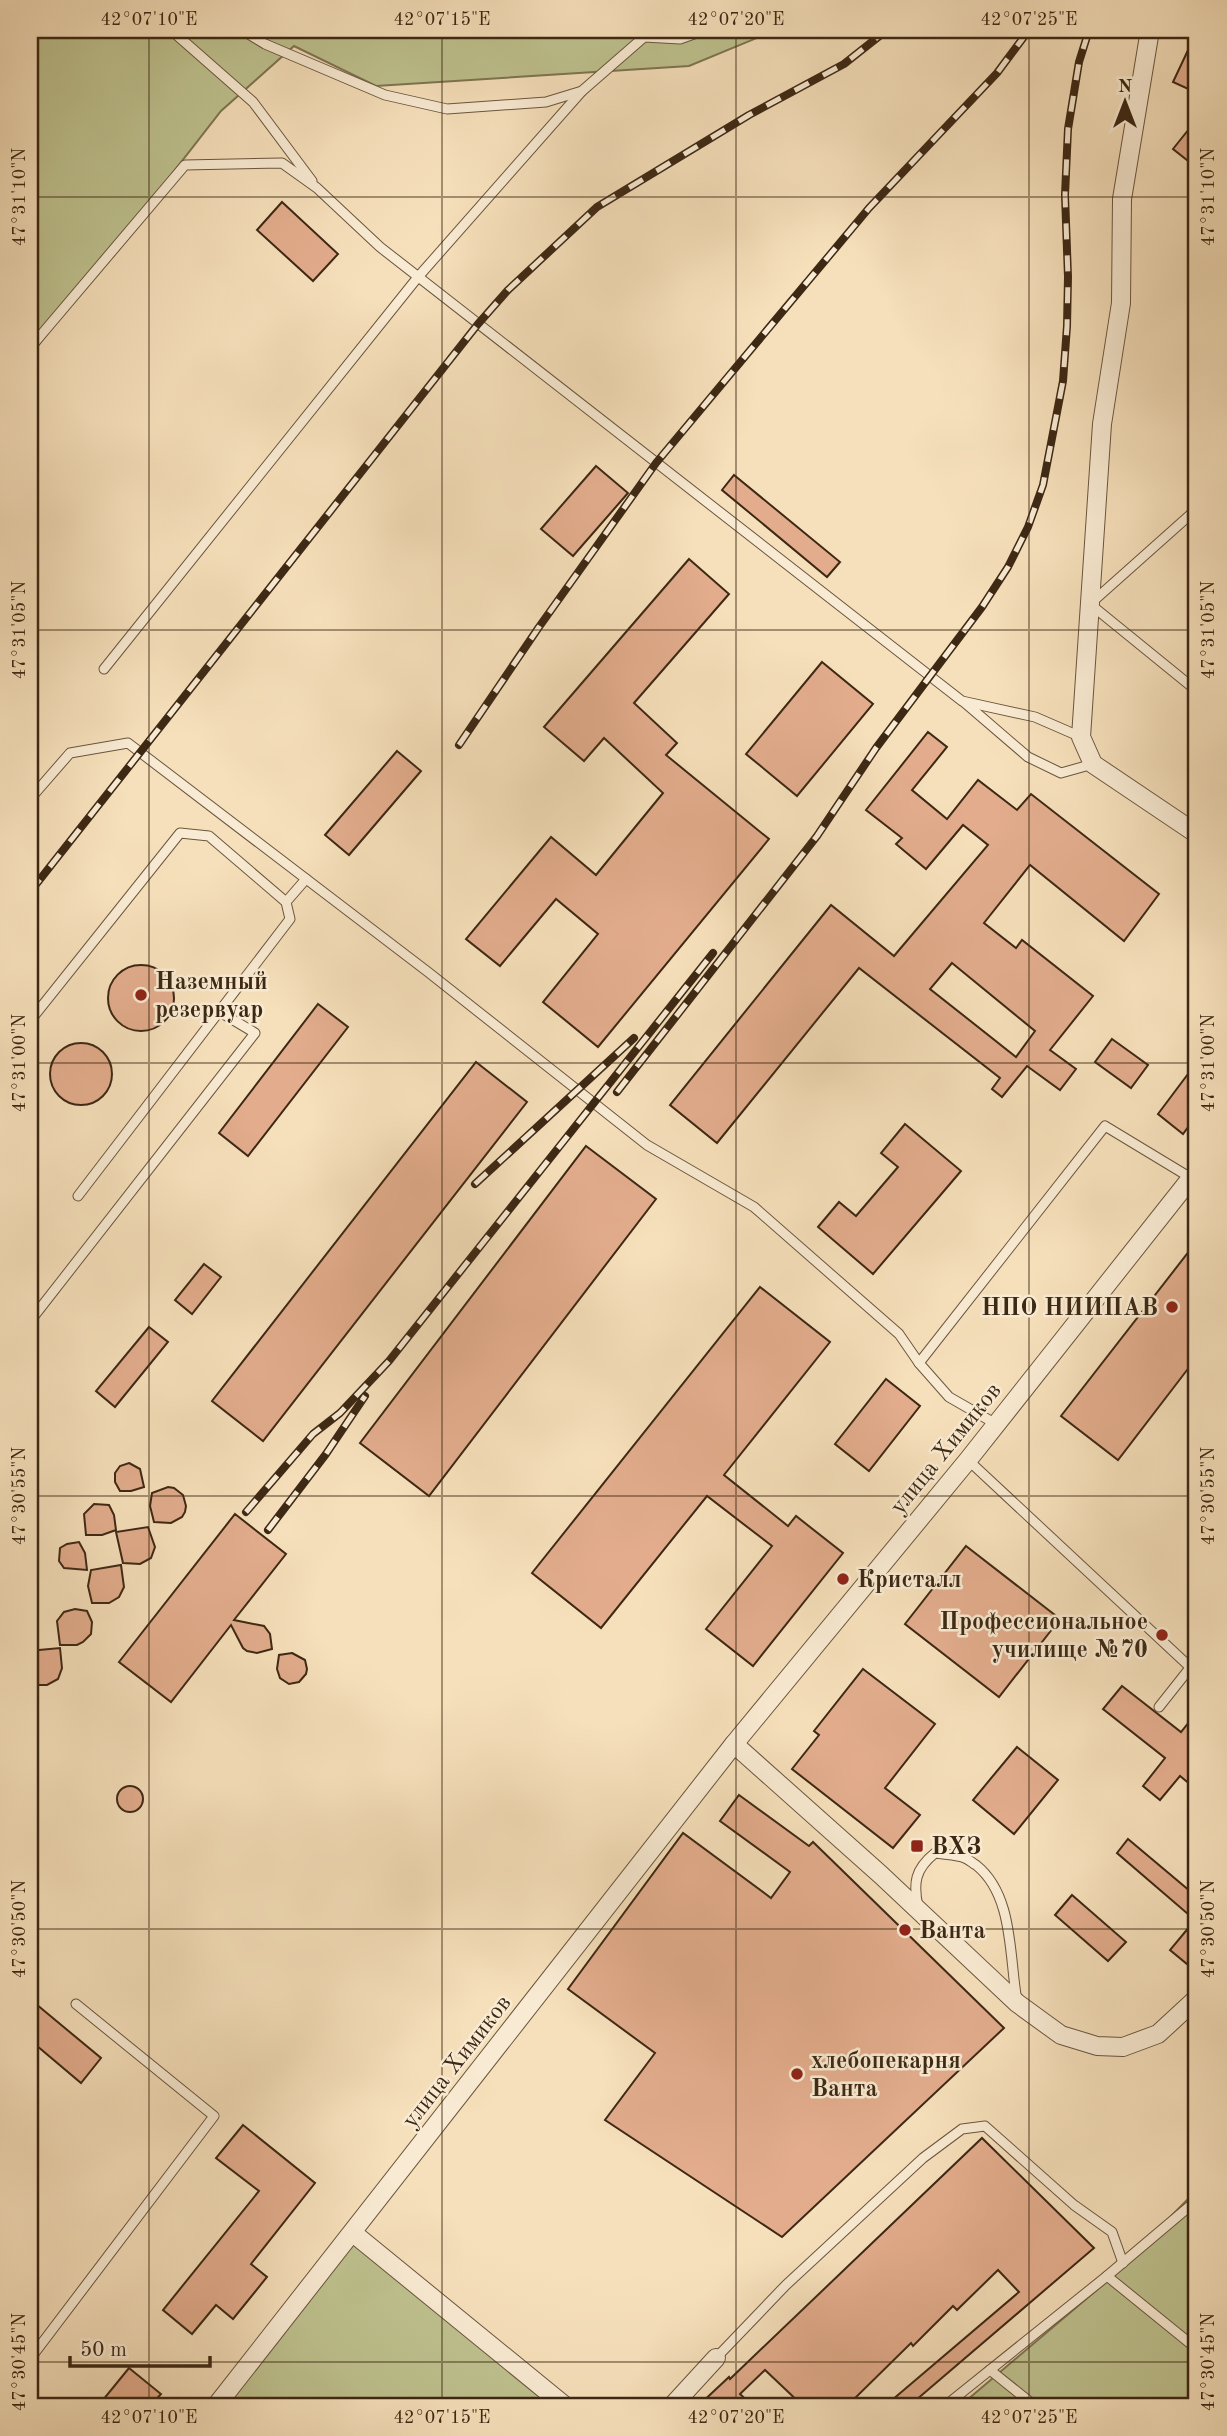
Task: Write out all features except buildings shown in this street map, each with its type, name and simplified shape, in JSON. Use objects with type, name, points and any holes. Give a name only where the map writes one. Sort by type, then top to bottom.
[{"type":"street","points":[[1150,30],[1122,199],[1121,303],[1102,424],[1081,737],[1093,764],[1197,834]]},
{"type":"street","name":"улица Химиков","points":[[216,2406],[734,1744],[1194,1181]]},
{"type":"street","points":[[734,1744],[1017,2003],[1061,2035],[1097,2046],[1123,2047],[1158,2034],[1197,1998]]},
{"type":"street","points":[[354,2233],[565,2406]]},
{"type":"street","points":[[672,2406],[716,2358]]},
{"type":"lane","points":[[171,30],[253,102],[317,188]]},
{"type":"lane","points":[[242,30],[265,44],[385,95],[447,109],[546,102],[582,90]]},
{"type":"lane","points":[[632,30],[644,37],[680,39],[705,30]]},
{"type":"lane","points":[[104,669],[418,277],[582,90],[644,37]]},
{"type":"lane","points":[[30,348],[185,165],[282,163],[317,188],[380,247],[962,701],[1028,757],[1061,773],[1093,764]]},
{"type":"lane","points":[[1197,501],[1191,514],[1090,604],[1197,691]]},
{"type":"lane","points":[[962,701],[1035,717],[1081,737]]},
{"type":"lane","points":[[30,799],[70,753],[128,743],[647,1145],[754,1207],[899,1334],[919,1363],[949,1397],[996,1424]]},
{"type":"lane","points":[[30,1021],[180,833],[209,836],[286,902],[290,919],[78,1196]]},
{"type":"lane","points":[[286,902],[306,879]]},
{"type":"lane","points":[[31,1320],[256,1033],[219,1012]]},
{"type":"lane","points":[[919,1363],[1105,1126],[1194,1181]]},
{"type":"lane","points":[[968,1460],[1190,1667]]},
{"type":"lane","points":[[1159,1707],[1197,1659]]},
{"type":"lane","points":[[919,1911],[915,1892],[917,1877],[922,1863],[935,1853],[965,1857],[987,1874],[1002,1903],[1010,1935],[1011,1967],[1017,2003]]},
{"type":"lane","points":[[30,2359],[214,2116],[76,2004]]},
{"type":"lane","points":[[716,2358],[796,2276],[923,2158],[962,2129],[985,2126],[1074,2205],[1112,2232],[1123,2263]]},
{"type":"lane","points":[[944,2406],[1123,2263],[1197,2200]]},
{"type":"lane","points":[[1107,2276],[1197,2349]]},
{"type":"lane","points":[[990,2370],[1035,2406]]},
{"type":"lane","points":[[30,2397],[40,2406]]},
{"type":"green space","points":[[30,30],[776,30],[689,66],[376,86],[294,46],[221,111],[30,356]]},
{"type":"green space","points":[[1197,2190],[1197,2406],[960,2406],[1105,2283]]},
{"type":"green space","points":[[353,2233],[565,2406],[216,2406]]},
{"type":"railway","points":[[30,892],[478,324],[508,290],[597,207],[749,115],[844,64],[887,30]]},
{"type":"railway","points":[[459,745],[656,463],[869,208],[997,73],[1029,30]]},
{"type":"railway","points":[[617,1092],[817,836],[876,748],[982,607],[1008,567],[1028,527],[1043,485],[1063,381],[1068,277],[1065,195],[1068,129],[1079,62],[1089,30]]},
{"type":"railway","points":[[246,1512],[313,1434],[340,1413],[389,1361],[713,953]]},
{"type":"railway","points":[[475,1184],[634,1038]]},
{"type":"railway","points":[[268,1530],[326,1454],[365,1396]]},
{"type":"place","name":"Наземный резервуар","points":[[141,995]]},
{"type":"place","name":"НПО НИИПАВ","points":[[1172,1307]]},
{"type":"place","name":"Кристалл","points":[[843,1579]]},
{"type":"place","name":"Профессиональное училище №70","points":[[1162,1635]]},
{"type":"place","name":"ВХЗ","points":[[917,1846]]},
{"type":"place","name":"Ванта","points":[[905,1930]]},
{"type":"place","name":"хлебопекарня Ванта","points":[[797,2074]]}]
